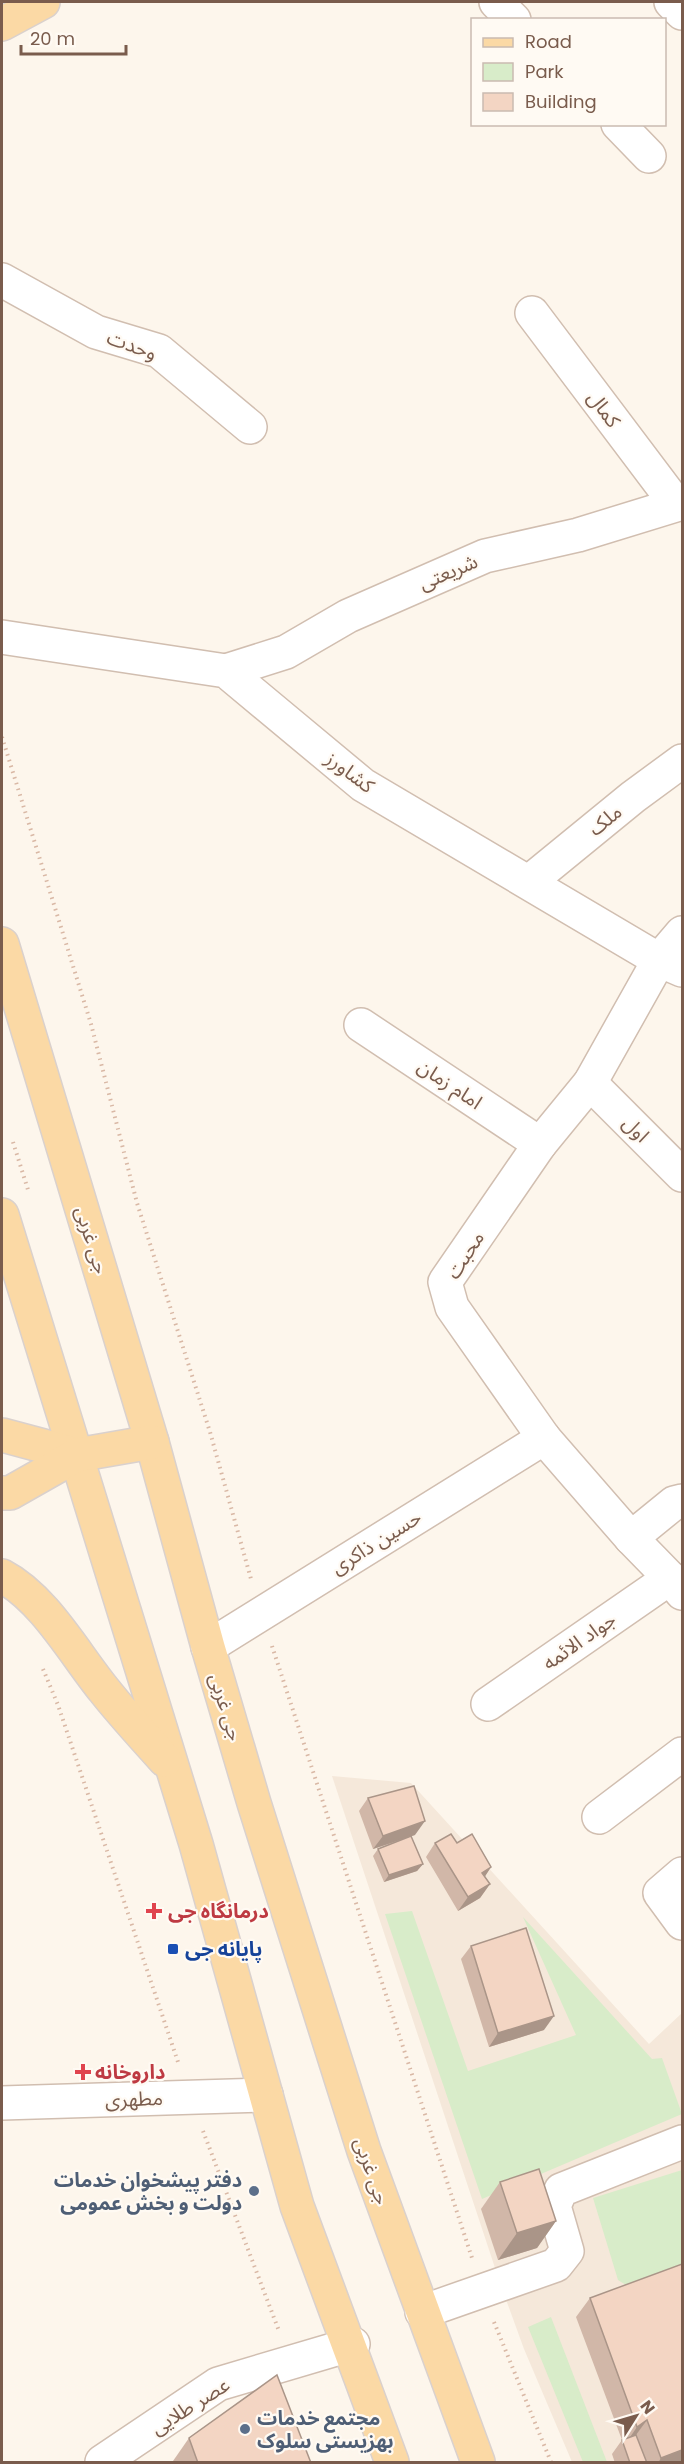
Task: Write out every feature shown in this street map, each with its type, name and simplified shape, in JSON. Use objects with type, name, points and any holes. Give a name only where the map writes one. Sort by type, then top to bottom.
[{"type":"main road","points":[[2,24],[43,2]]},
{"type":"main road","name":"جی غربی","points":[[2,944],[152,1442],[208,1647],[361,2140],[477,2463]]},
{"type":"main road","points":[[4,1234],[77,1455],[196,1844],[297,2206],[351,2345],[392,2463]]},
{"type":"main road","points":[[2,1435],[77,1455]]},
{"type":"main road","points":[[2,1493],[10,1493],[77,1455],[152,1442]]},
{"type":"main road","points":[[2,1576],[11,1581],[44,1612],[104,1690],[172,1769]]},
{"type":"street","points":[[496,2],[512,18]]},
{"type":"street","points":[[671,2],[682,13]]},
{"type":"street","points":[[620,126],[649,156]]},
{"type":"street","name":"وحدت","points":[[2,280],[96,332],[159,351],[250,427]]},
{"type":"street","name":"کمال","points":[[532,313],[679,503]]},
{"type":"street","name":"شریعتی","points":[[226,671],[286,652],[348,616],[485,556],[578,535],[679,503]]},
{"type":"street","points":[[2,637],[226,671]]},
{"type":"street","name":"کشاورز","points":[[226,671],[363,785],[671,965]]},
{"type":"street","name":"ملک","points":[[530,882],[633,797],[682,761]]},
{"type":"street","name":"محبت","points":[[676,1585],[631,1538],[544,1438],[452,1307],[445,1282],[540,1144],[590,1083],[671,965],[682,933]]},
{"type":"street","name":"امام زمان","points":[[361,1025],[540,1144]]},
{"type":"street","name":"اول","points":[[590,1083],[682,1175]]},
{"type":"street","name":"حسین ذاکری","points":[[208,1647],[544,1438]]},
{"type":"street","points":[[631,1538],[674,1503],[682,1501]]},
{"type":"street","name":"جواد الائمه","points":[[488,1704],[676,1585]]},
{"type":"street","points":[[599,1817],[682,1754]]},
{"type":"street","points":[[682,1874],[660,1893],[682,1923]]},
{"type":"street","name":"مطهری","points":[[2,2103],[266,2095]]},
{"type":"street","points":[[422,2312],[556,2265],[567,2251],[554,2206],[561,2190],[682,2142]]},
{"type":"street","name":"عصر طلایی","points":[[102,2463],[218,2384],[351,2345]]},
{"type":"path","points":[[41,1665],[58,1705],[190,2097],[291,2361]]},
{"type":"shaded area","points":[[332,1776],[411,1783],[649,2044],[682,2013],[682,2462],[572,2462],[524,2349],[500,2283]]},
{"type":"green space","points":[[412,1911],[468,2071],[576,2035],[523,1917],[652,2059],[662,2058],[682,2114],[482,2199],[385,1914]]},
{"type":"green space","points":[[682,2170],[682,2270],[629,2287],[618,2280],[593,2198]]},
{"type":"green space","points":[[551,2317],[607,2462],[583,2462],[528,2327]]},
{"type":"building","points":[[414,1786],[425,1821],[383,1836],[368,1798]]},
{"type":"building","points":[[451,1834],[457,1843],[472,1834],[491,1867],[482,1873],[490,1884],[468,1897],[435,1843]]},
{"type":"building","points":[[411,1836],[423,1864],[389,1875],[378,1849]]},
{"type":"building","points":[[526,1928],[554,2016],[498,2033],[471,1946]]},
{"type":"building","points":[[539,2169],[556,2221],[517,2233],[500,2182]]},
{"type":"building","points":[[682,2264],[682,2450],[661,2458],[647,2420],[637,2427],[590,2298]]},
{"type":"building","points":[[277,2375],[311,2463],[198,2463],[189,2438]]},
{"type":"building","points":[[636,2435],[647,2463],[630,2463],[622,2440]]},
{"type":"place","name":"درمانگاه جی","points":[[154,1911]]},
{"type":"place","name":"پایانه جی","points":[[173,1949]]},
{"type":"place","name":"داروخانه","points":[[83,2072]]},
{"type":"place","name":"دفتر پیشخوان خدمات دولت و بخش عمومی","points":[[254,2191]]},
{"type":"place","name":"مجتمع خدمات بهزیستی سلوک","points":[[245,2429]]}]
